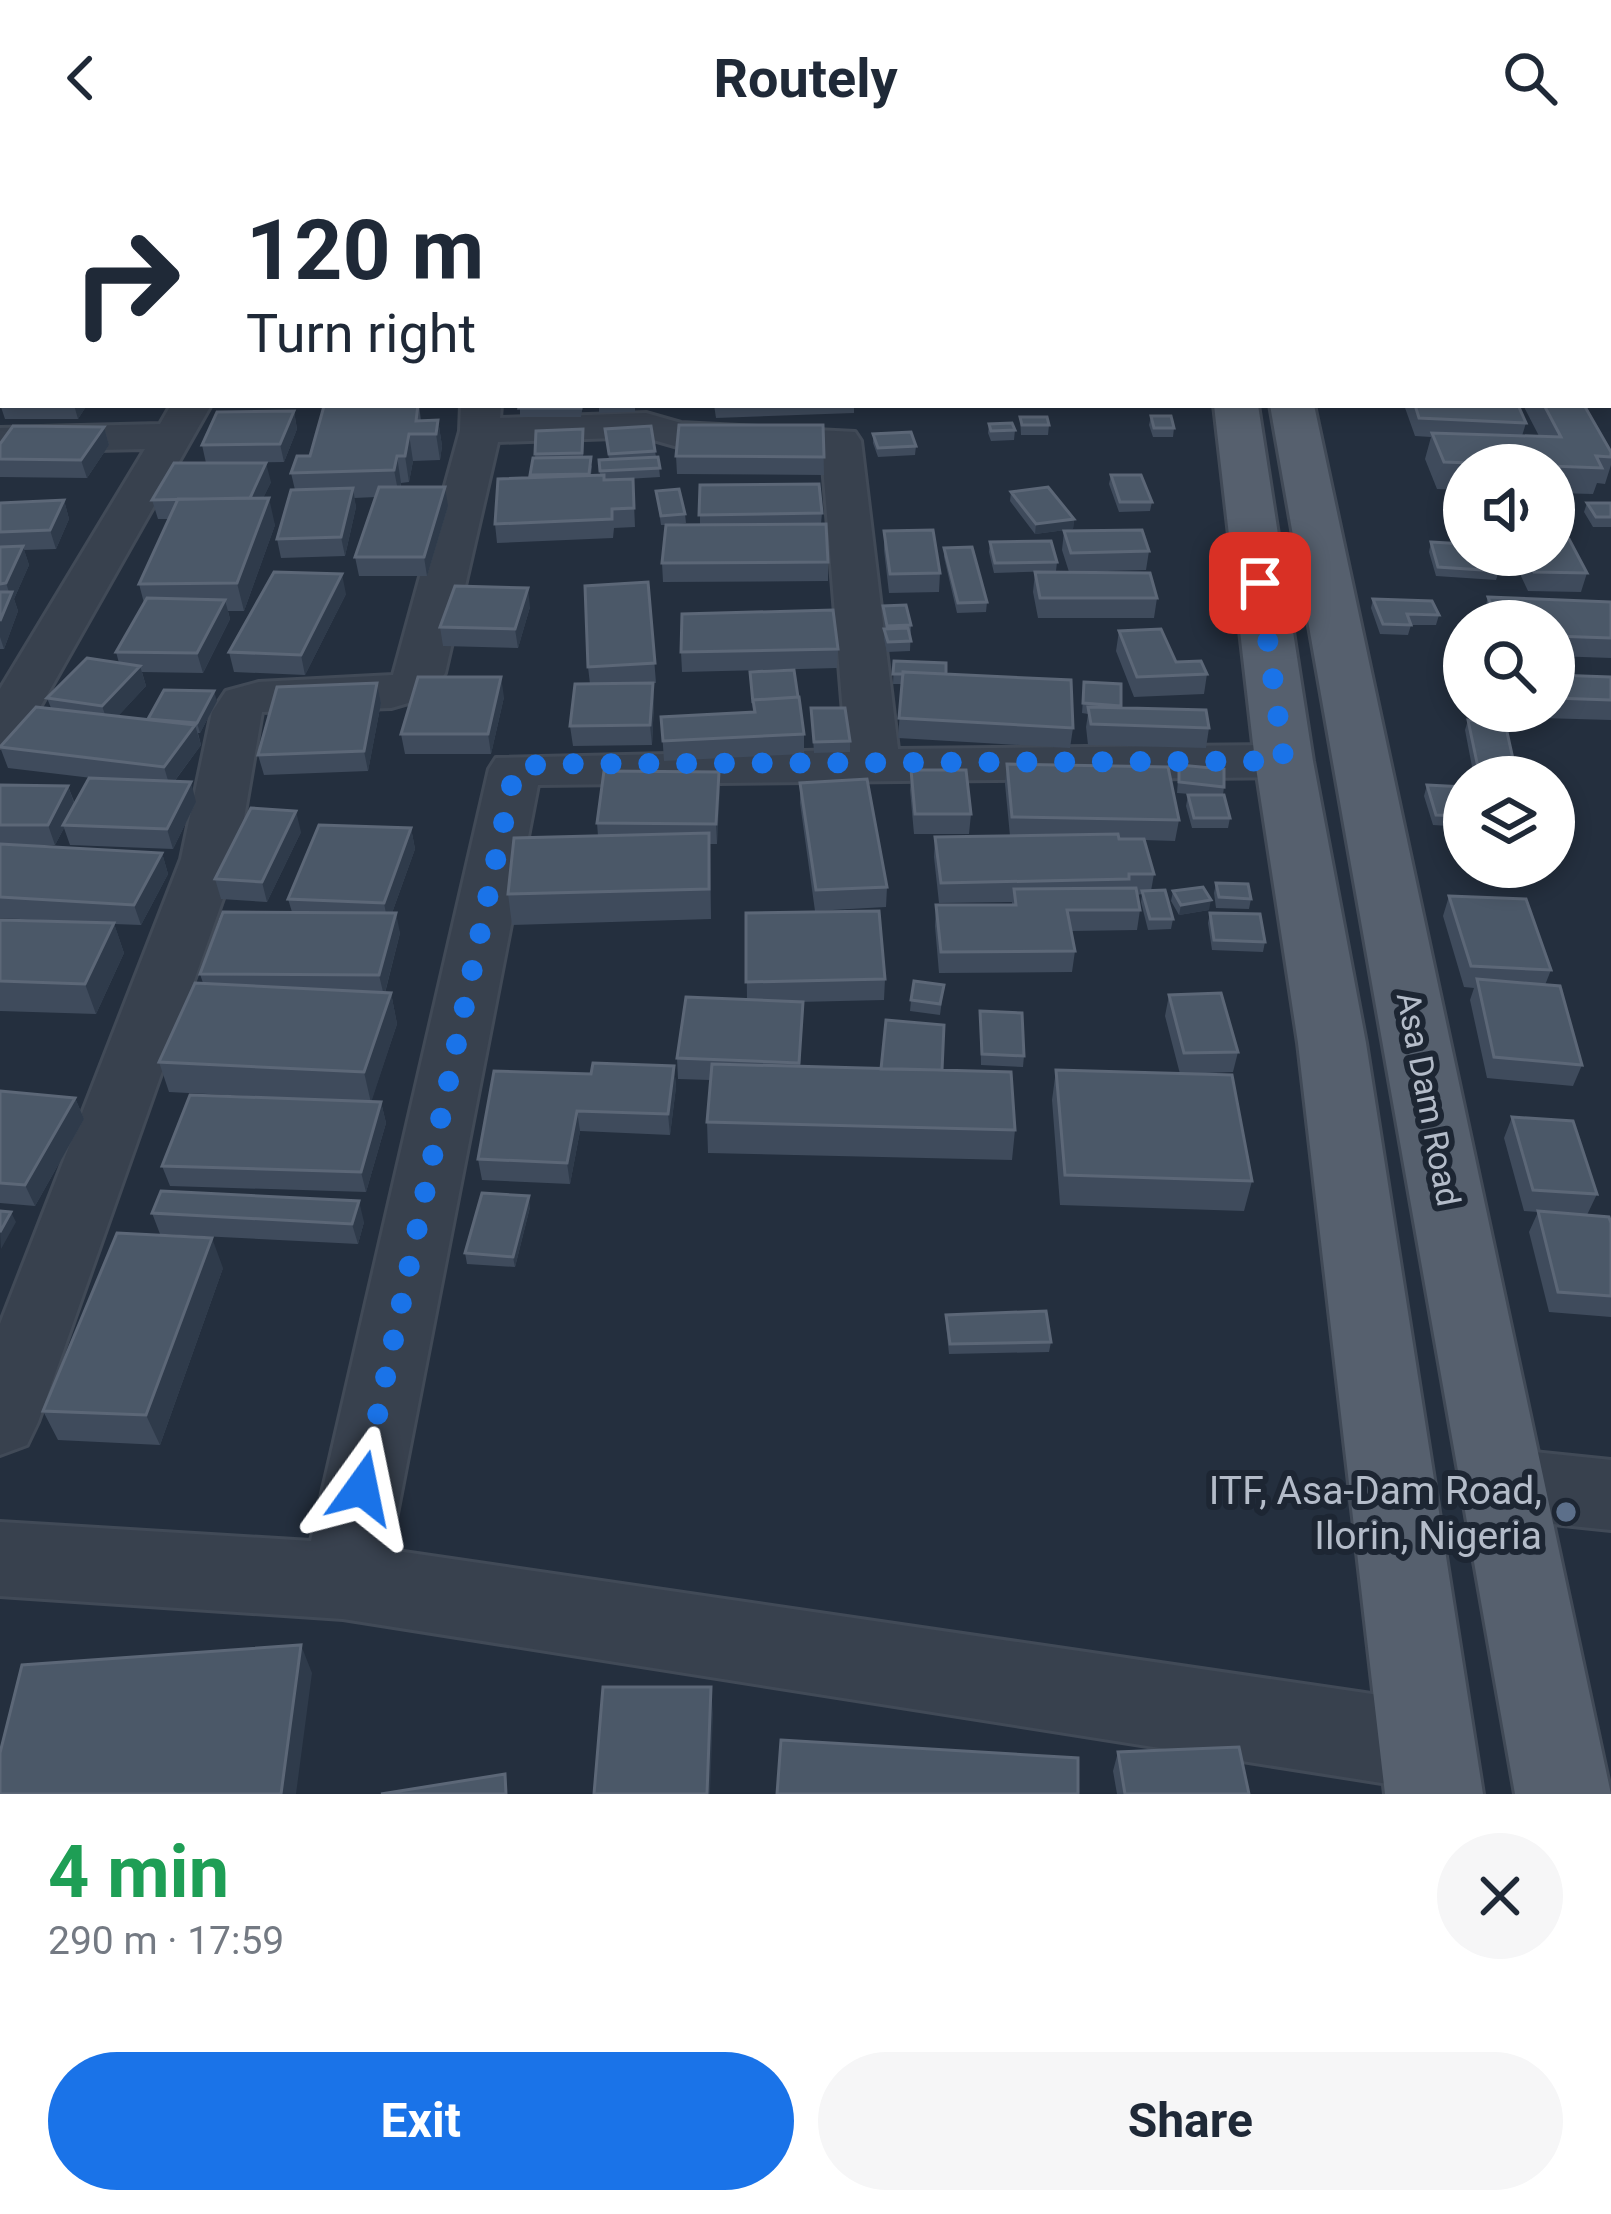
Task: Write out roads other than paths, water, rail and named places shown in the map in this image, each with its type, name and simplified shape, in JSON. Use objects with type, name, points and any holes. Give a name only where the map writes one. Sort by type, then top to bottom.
[{"type":"main road","points":[[1236,408],[1284,761],[1331,1043],[1430,1770]]},
{"type":"main road","name":"Asa Dam Road","points":[[1293,408],[1564,1794]]},
{"type":"main road","points":[[1331,1043],[1421,1058]]},
{"type":"street","points":[[0,1422],[237,712],[244,702],[391,693],[410,686],[420,673],[480,418],[646,425],[678,420],[841,441],[874,766]]},
{"type":"street","points":[[0,440],[182,421]]},
{"type":"street","points":[[0,732],[182,421]]},
{"type":"street","points":[[343,1581],[515,769],[541,764],[1284,761]]},
{"type":"street","points":[[1504,1484],[1611,1495]]},
{"type":"street","points":[[0,1559],[343,1581],[1430,1770]]},
{"type":"place","name":"ITF, Asa-Dam Road, Ilorin, Nigeria","points":[[1566,1512]]}]
